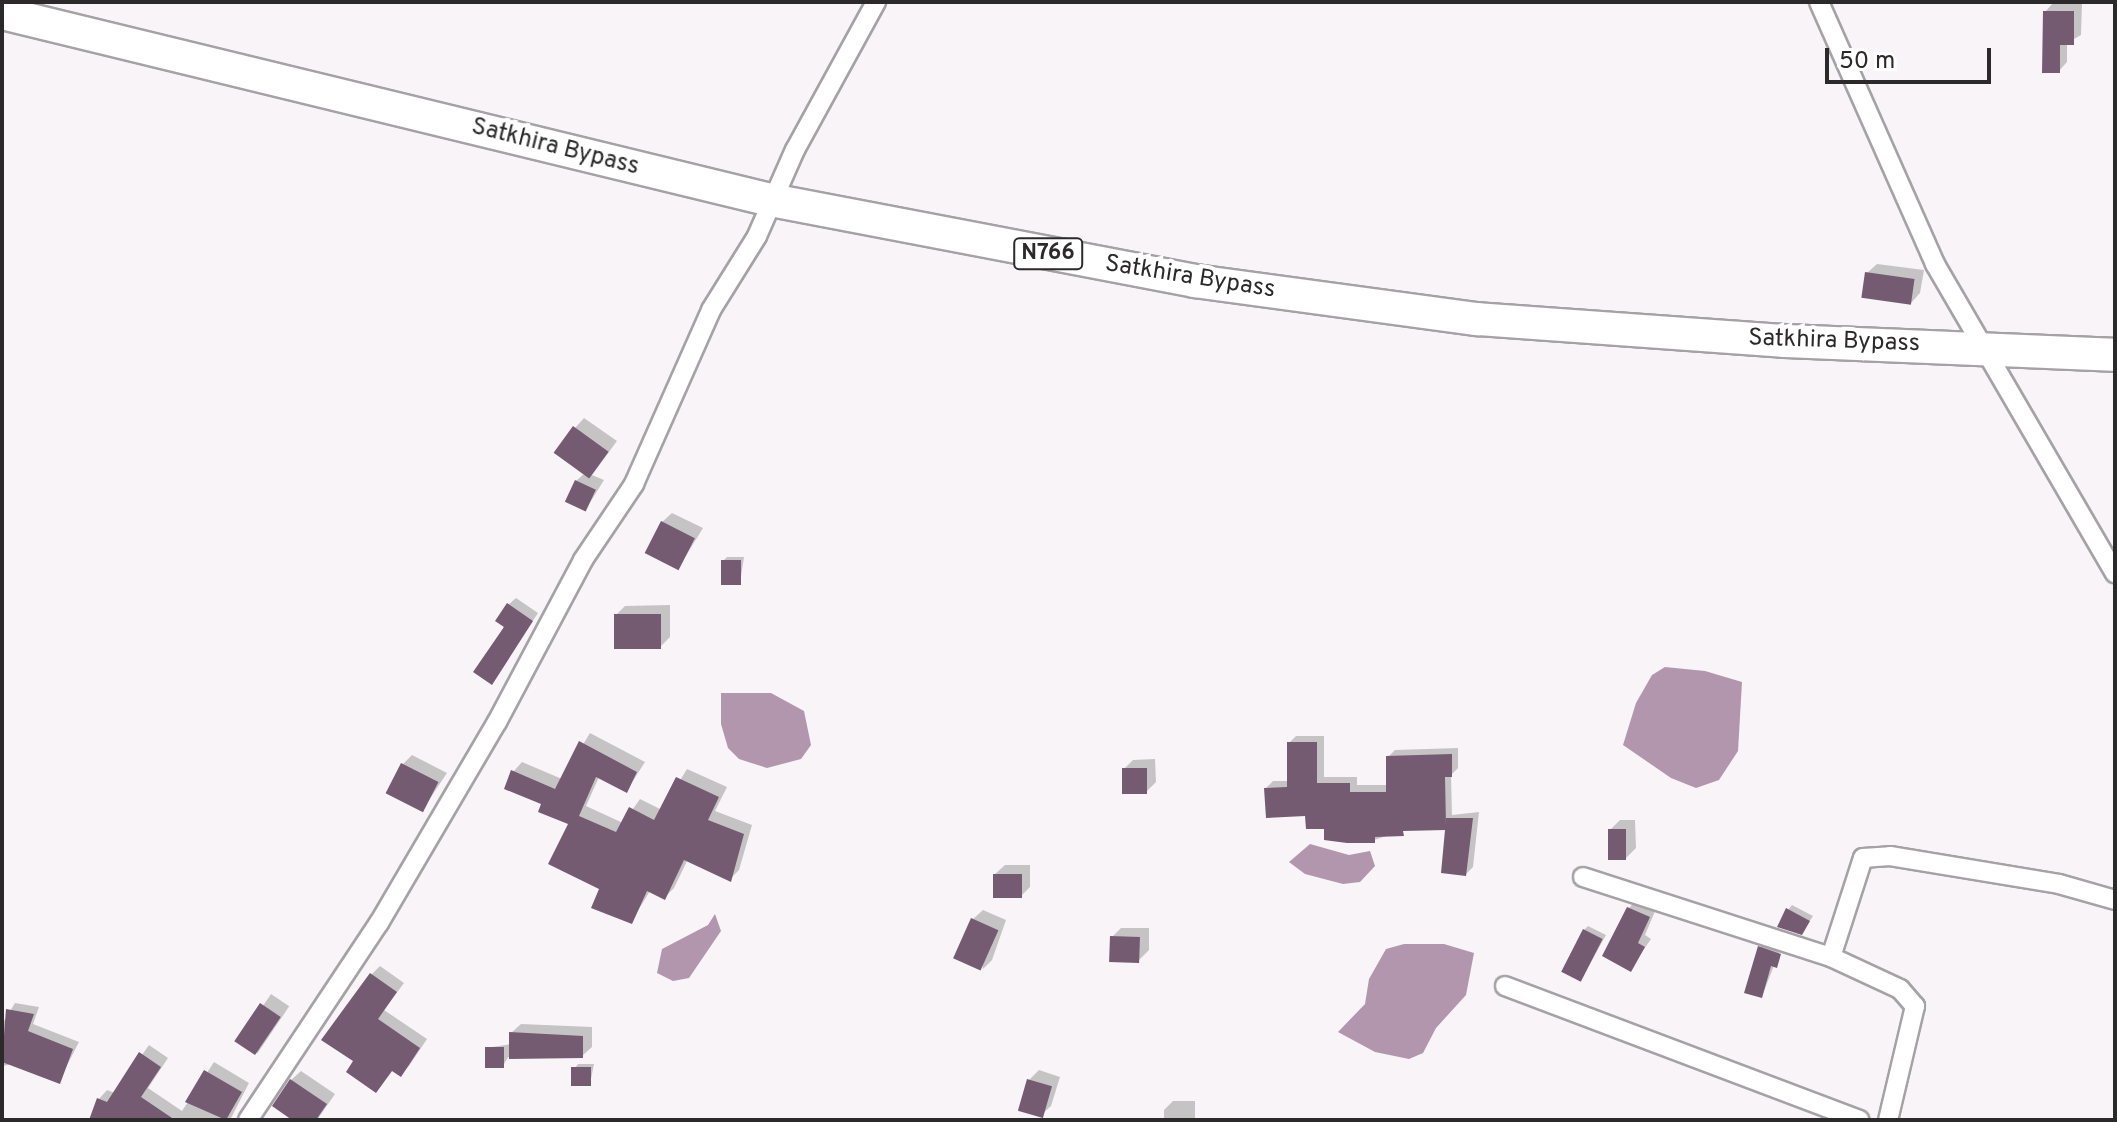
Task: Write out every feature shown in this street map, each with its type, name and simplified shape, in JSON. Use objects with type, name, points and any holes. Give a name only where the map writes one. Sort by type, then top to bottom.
[{"type":"highway","name":"Satkhira Bypass","points":[[2,13],[771,200],[1195,281],[1447,315],[1784,341],[2115,355]]},
{"type":"street","points":[[248,1120],[379,923],[497,722],[583,560],[634,484],[711,310],[757,236],[771,200],[876,2]]},
{"type":"street","points":[[1819,2],[1928,251],[1979,347],[2115,573]]},
{"type":"street","points":[[1831,957],[1863,858],[1890,856],[2059,884],[2115,900]]},
{"type":"street","points":[[1583,877],[1831,957],[1900,989],[1915,1006],[1888,1120]]},
{"type":"street","points":[[1505,986],[1860,1120]]},
{"type":"shaded area","points":[[1665,667],[1705,671],[1742,682],[1738,751],[1719,780],[1696,788],[1671,778],[1623,745],[1636,703],[1652,675]]},
{"type":"shaded area","points":[[721,693],[771,693],[804,711],[811,745],[801,759],[767,768],[739,759],[728,748],[721,724]]},
{"type":"shaded area","points":[[1310,844],[1349,855],[1370,851],[1375,866],[1360,882],[1343,884],[1305,874],[1289,862]]},
{"type":"shaded area","points":[[715,914],[721,931],[689,978],[673,981],[657,973],[662,949],[708,925]]},
{"type":"shaded area","points":[[1404,944],[1444,944],[1474,953],[1466,995],[1436,1028],[1423,1053],[1409,1059],[1375,1052],[1338,1032],[1365,1004],[1369,979],[1386,949]]},
{"type":"building","points":[[2043,11],[2074,11],[2074,45],[2060,45],[2060,73],[2042,73]]},
{"type":"building","points":[[1865,272],[1915,279],[1911,305],[1861,298]]},
{"type":"building","points":[[573,426],[609,452],[589,479],[554,453]]},
{"type":"building","points":[[575,480],[596,490],[586,511],[565,502]]},
{"type":"building","points":[[661,521],[695,538],[679,570],[645,553]]},
{"type":"building","points":[[721,560],[741,560],[741,585],[721,585]]},
{"type":"building","points":[[507,603],[533,621],[492,685],[473,672],[504,627],[495,621]]},
{"type":"building","points":[[614,614],[661,614],[661,649],[614,649]]},
{"type":"building","points":[[579,741],[637,772],[627,793],[596,777],[579,816],[616,832],[629,807],[654,820],[676,777],[719,797],[708,820],[744,834],[731,882],[684,860],[665,900],[647,891],[632,924],[591,908],[599,889],[548,864],[568,824],[538,812],[541,804],[504,789],[511,770],[555,789]]},
{"type":"building","points":[[1287,742],[1317,742],[1317,783],[1350,783],[1350,792],[1386,792],[1386,756],[1452,754],[1452,777],[1445,777],[1446,826],[1446,818],[1473,818],[1466,876],[1441,873],[1445,830],[1403,831],[1404,836],[1375,837],[1375,843],[1347,843],[1324,840],[1324,829],[1306,829],[1305,816],[1266,818],[1264,788],[1287,787]]},
{"type":"building","points":[[401,763],[438,782],[423,812],[386,793]]},
{"type":"building","points":[[1122,768],[1147,768],[1147,794],[1122,794]]},
{"type":"building","points":[[1608,829],[1626,829],[1626,860],[1608,860]]},
{"type":"building","points":[[993,874],[1022,874],[1022,898],[993,898]]},
{"type":"building","points":[[1627,907],[1650,917],[1638,943],[1645,947],[1631,972],[1602,956]]},
{"type":"building","points":[[1786,908],[1810,921],[1802,935],[1777,927]]},
{"type":"building","points":[[971,918],[998,930],[981,970],[953,958]]},
{"type":"building","points":[[1583,929],[1603,939],[1581,982],[1561,972]]},
{"type":"building","points":[[1110,936],[1140,937],[1139,963],[1109,962]]},
{"type":"building","points":[[1758,946],[1781,954],[1777,968],[1771,966],[1762,998],[1744,993]]},
{"type":"building","points":[[370,973],[397,992],[378,1019],[420,1048],[401,1077],[392,1071],[376,1093],[346,1072],[353,1061],[321,1040]]},
{"type":"building","points":[[260,1003],[281,1017],[255,1055],[234,1041]]},
{"type":"building","points":[[6,1009],[34,1014],[28,1031],[73,1049],[60,1084],[2,1062]]},
{"type":"building","points":[[509,1032],[583,1036],[583,1058],[509,1059]]},
{"type":"building","points":[[485,1047],[504,1047],[504,1068],[485,1068]]},
{"type":"building","points":[[139,1052],[161,1067],[141,1097],[175,1120],[89,1120],[97,1098],[107,1102]]},
{"type":"building","points":[[571,1067],[591,1067],[591,1086],[571,1086]]},
{"type":"building","points":[[204,1070],[242,1092],[226,1120],[185,1102]]},
{"type":"building","points":[[290,1079],[327,1104],[316,1120],[292,1120],[272,1106]]},
{"type":"building","points":[[1027,1079],[1052,1086],[1043,1118],[1018,1111]]}]
